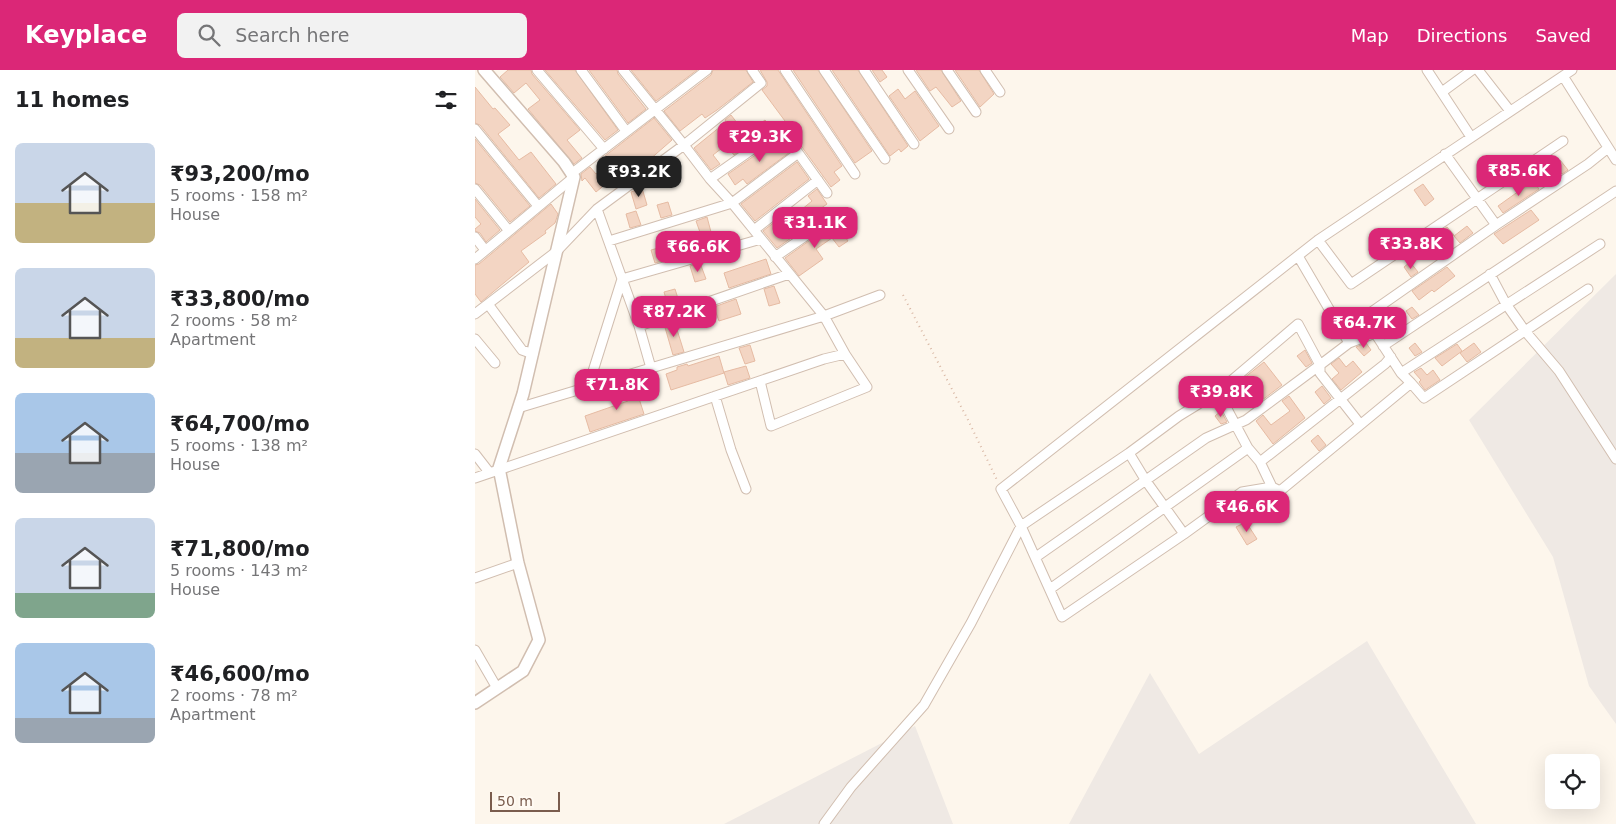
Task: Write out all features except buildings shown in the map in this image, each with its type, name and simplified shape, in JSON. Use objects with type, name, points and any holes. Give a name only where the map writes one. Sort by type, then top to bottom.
[{"type":"street","points":[[537,70],[603,149]]},
{"type":"street","points":[[581,70],[626,131]]},
{"type":"street","points":[[623,70],[710,180],[754,230],[824,316],[845,354],[867,387],[771,426],[759,381]]},
{"type":"street","points":[[475,259],[603,149],[707,70]]},
{"type":"street","points":[[475,314],[557,251],[597,209],[684,145],[761,83],[752,70]]},
{"type":"street","points":[[785,70],[855,174]]},
{"type":"street","points":[[824,70],[885,159]]},
{"type":"street","points":[[864,70],[914,144]]},
{"type":"street","points":[[908,70],[949,129]]},
{"type":"street","points":[[947,70],[976,112]]},
{"type":"street","points":[[985,70],[1000,92]]},
{"type":"street","points":[[1427,70],[1471,137]]},
{"type":"street","points":[[1442,92],[1472,70]]},
{"type":"street","points":[[1478,70],[1510,111]]},
{"type":"street","points":[[1411,383],[1281,491],[1272,487],[1243,492],[1062,616],[1021,526],[1001,489],[1318,240],[1572,70]]},
{"type":"street","points":[[488,71],[573,175],[523,394],[494,470]]},
{"type":"street","points":[[1563,76],[1616,160]]},
{"type":"street","points":[[475,129],[538,206]]},
{"type":"street","points":[[710,180],[781,129],[797,154],[827,193]]},
{"type":"street","points":[[1318,240],[1351,284],[1563,141]]},
{"type":"street","points":[[1587,289],[1423,398],[1401,373],[1383,346],[1375,333],[1370,313],[1609,148]]},
{"type":"street","points":[[609,241],[731,203],[797,154]]},
{"type":"street","points":[[1445,154],[1496,225]]},
{"type":"street","points":[[754,230],[818,180]]},
{"type":"street","points":[[475,189],[509,231]]},
{"type":"street","points":[[1383,346],[1616,190]]},
{"type":"street","points":[[597,209],[639,326],[651,368]]},
{"type":"street","points":[[775,257],[833,216]]},
{"type":"street","points":[[475,237],[485,250]]},
{"type":"street","points":[[622,279],[761,239]]},
{"type":"street","points":[[1401,373],[1600,244]]},
{"type":"street","points":[[1298,256],[1349,343]]},
{"type":"street","points":[[639,326],[789,274]]},
{"type":"street","points":[[1489,274],[1506,304],[1525,331],[1559,371],[1616,459]]},
{"type":"street","points":[[588,387],[622,279]]},
{"type":"street","points":[[518,408],[824,316],[880,295]]},
{"type":"street","points":[[488,304],[522,350],[533,354]]},
{"type":"street","points":[[824,824],[851,787],[924,705],[999,574],[1021,526],[1129,453],[1179,416],[1218,392],[1298,324],[1320,365],[1320,373],[1360,424]]},
{"type":"street","points":[[1035,557],[1206,438],[1246,420],[1349,343],[1375,333]]},
{"type":"street","points":[[475,339],[495,363]]},
{"type":"street","points":[[475,478],[824,359],[845,354]]},
{"type":"street","points":[[1260,462],[1385,364],[1391,357]]},
{"type":"street","points":[[1218,392],[1248,448],[1260,462],[1272,487]]},
{"type":"street","points":[[715,396],[731,450],[746,489]]},
{"type":"street","points":[[1050,589],[1248,448]]},
{"type":"street","points":[[1129,453],[1146,481],[1184,534]]},
{"type":"street","points":[[475,454],[494,470],[539,640],[523,671],[475,703]]},
{"type":"street","points":[[475,578],[518,563]]},
{"type":"street","points":[[475,650],[497,688]]},
{"type":"path","points":[[903,295],[968,420],[1001,489]]},
{"type":"shaded area","points":[[1616,274],[1616,724],[1589,686],[1553,557],[1469,420]]},
{"type":"shaded area","points":[[1367,641],[1476,824],[1069,824],[1150,673],[1199,754]]},
{"type":"shaded area","points":[[915,726],[953,824],[724,824]]}]
